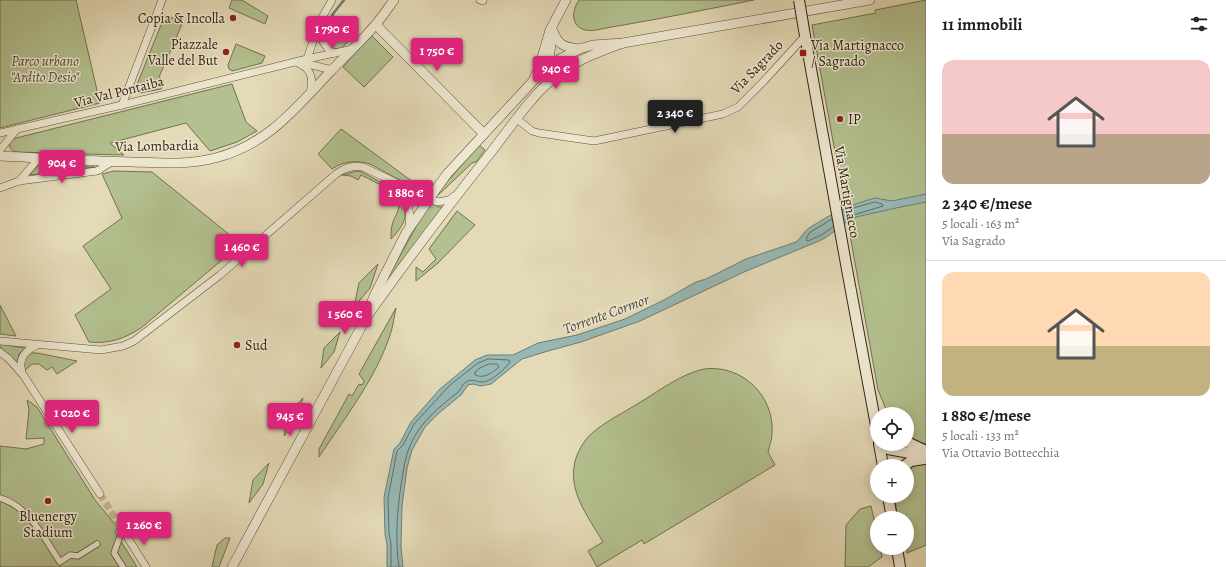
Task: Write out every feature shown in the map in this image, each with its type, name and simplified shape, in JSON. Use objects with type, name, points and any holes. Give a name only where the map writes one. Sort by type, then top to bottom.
[{"type":"main road","name":"Via Martignacco","points":[[799,0],[873,407]]},
{"type":"main road","name":"Via Martignacco","points":[[869,388],[878,407]]},
{"type":"main road","points":[[914,445],[926,451]]},
{"type":"main road","points":[[893,451],[926,457]]},
{"type":"main road","points":[[914,460],[926,457]]},
{"type":"main road","points":[[898,555],[900,567]]},
{"type":"street","points":[[122,105],[162,0]]},
{"type":"street","points":[[332,0],[320,21],[306,61],[332,70]]},
{"type":"street","name":"Via Lombardia","points":[[0,156],[113,161],[190,162],[216,158],[251,144],[267,134],[286,118],[376,25],[394,0]]},
{"type":"street","points":[[534,80],[539,68],[546,40],[566,0]]},
{"type":"street","points":[[232,567],[366,318],[374,296],[409,229],[447,174],[534,80],[560,59],[579,49],[594,45],[623,43],[870,0]]},
{"type":"street","points":[[543,88],[547,76],[553,30],[556,19]]},
{"type":"street","points":[[320,21],[323,47],[320,56],[325,59],[332,70]]},
{"type":"street","points":[[376,25],[484,135],[497,145]]},
{"type":"street","points":[[553,30],[561,44],[570,48],[579,49]]},
{"type":"street","name":"Via Sagrado","points":[[517,119],[532,131],[594,141],[723,114],[738,106],[764,81],[805,33]]},
{"type":"street","points":[[322,40],[328,49],[334,53]]},
{"type":"street","points":[[366,318],[463,188],[543,88],[574,63],[592,54],[623,43]]},
{"type":"street","name":"Via Val Pontaiba","points":[[0,133],[353,49]]},
{"type":"street","points":[[296,62],[304,65],[310,73],[312,84],[310,93]]},
{"type":"street","points":[[0,150],[17,129]]},
{"type":"street","points":[[9,139],[8,149],[14,156]]},
{"type":"street","points":[[19,181],[40,158]]},
{"type":"street","points":[[0,188],[19,181],[97,171],[113,161]]},
{"type":"street","points":[[0,341],[101,350],[128,344],[163,320],[220,275],[340,171],[352,167],[363,167],[438,202],[445,201],[453,197],[463,188]]},
{"type":"street","points":[[397,183],[403,190],[408,202],[410,217],[409,229]]},
{"type":"street","points":[[24,376],[21,368],[22,358],[26,351],[38,345]]},
{"type":"street","points":[[0,352],[9,359],[24,376],[100,494]]},
{"type":"street","points":[[0,498],[10,501],[27,515],[60,562],[70,555],[78,556],[96,544]]},
{"type":"street","points":[[123,567],[114,553],[122,537],[146,567]]},
{"type":"green space","name":"Parco urbano \"Ardito Desio\"","points":[[0,0],[76,0],[100,103],[0,128]]},
{"type":"green space","points":[[232,0],[242,0],[268,16],[265,24],[229,8]]},
{"type":"green space","points":[[343,0],[333,15],[355,34],[342,48],[334,49],[328,44],[325,38],[326,32],[331,18],[335,11]]},
{"type":"green space","points":[[579,0],[754,0],[652,20],[601,29],[585,30],[577,25],[574,17],[575,8]]},
{"type":"green space","points":[[926,0],[926,444],[914,441],[914,407],[885,407],[878,390],[812,25],[876,13],[875,10]]},
{"type":"green space","points":[[165,15],[183,22],[159,77],[163,80],[164,85],[161,89],[139,93],[137,92],[136,87]]},
{"type":"green space","points":[[371,35],[393,57],[364,87],[343,67]]},
{"type":"green space","points":[[236,44],[265,56],[262,63],[232,71],[229,69],[228,65]]},
{"type":"green space","points":[[232,84],[246,122],[257,131],[237,142],[210,151],[186,123],[110,143],[124,155],[16,152],[10,147],[11,141],[16,138]]},
{"type":"green space","points":[[341,129],[424,190],[422,192],[370,164],[355,162],[345,163],[332,169],[318,154]]},
{"type":"green space","points":[[479,145],[485,150],[476,162],[472,163],[434,199],[433,198]]},
{"type":"green space","points":[[39,165],[95,167],[30,175]]},
{"type":"green space","points":[[114,171],[152,172],[241,244],[141,328],[116,340],[89,342],[75,315],[111,289],[83,246],[122,218],[102,174]]},
{"type":"green space","points":[[357,171],[362,172],[397,191],[402,198],[405,210],[403,224],[391,239],[392,226],[399,206],[394,198],[397,193],[361,175],[358,180],[351,176],[342,175]]},
{"type":"green space","points":[[431,203],[438,207],[443,207],[381,290],[417,225]]},
{"type":"green space","points":[[457,211],[475,225],[438,263],[416,281],[416,267],[423,272],[436,259],[429,249]]},
{"type":"green space","points":[[378,264],[370,288],[354,307],[359,283]]},
{"type":"green space","points":[[0,305],[16,336],[0,334]]},
{"type":"green space","points":[[396,308],[390,334],[383,354],[367,385],[319,457],[319,449],[349,394],[352,396],[359,384],[362,385],[364,381],[359,374]]},
{"type":"green space","points":[[340,332],[334,352],[321,368],[324,348]]},
{"type":"green space","points":[[0,344],[25,348],[19,354],[17,363],[0,347]]},
{"type":"green space","points":[[31,353],[77,361],[57,374],[52,367],[47,370],[39,364],[32,364],[25,370],[23,365],[26,356]]},
{"type":"green space","points":[[704,369],[718,369],[743,377],[762,395],[768,407],[771,420],[772,437],[768,452],[775,465],[644,544],[642,540],[597,567],[588,551],[603,542],[580,502],[574,481],[576,458],[580,448],[595,430],[607,422],[670,383],[695,371]]},
{"type":"green space","points":[[303,398],[297,420],[284,436],[287,415]]},
{"type":"green space","name":"Bluenergy Stadium","points":[[27,400],[37,407],[95,500],[118,528],[115,532],[137,567],[0,567],[0,446],[26,449],[44,444],[44,438],[26,439],[29,410]]},
{"type":"green space","points":[[269,463],[263,484],[249,503],[253,480]]},
{"type":"green space","points":[[926,464],[926,545],[914,550],[914,511],[896,511],[896,503],[914,503],[914,465]]},
{"type":"green space","points":[[871,506],[872,511],[870,511],[870,555],[882,555],[882,557],[868,567],[845,567],[846,525],[860,509]]},
{"type":"green space","points":[[225,538],[230,538],[219,567],[212,567],[217,545]]},
{"type":"water","points":[[926,194],[926,202],[856,217],[819,241],[744,272],[640,321],[581,342],[522,359],[491,384],[481,386],[473,384],[468,385],[461,395],[425,427],[412,450],[407,468],[402,506],[401,547],[403,567],[387,567],[384,497],[394,449],[400,443],[411,422],[440,389],[475,360],[487,355],[513,355],[538,343],[577,335],[625,319],[666,299],[696,282],[706,279],[746,259],[796,242],[809,228],[827,217],[853,205],[875,198],[892,201]]},
{"type":"waterway","points":[[328,31],[332,15],[344,0]]},
{"type":"tunnel","points":[[100,494],[126,535]]},
{"type":"place","name":"Copia & Incolla","points":[[233,18]]},
{"type":"place","name":"Piazzale Valle del But","points":[[226,52]]},
{"type":"place","name":"Via Martignacco / Sagrado","points":[[803,53]]},
{"type":"place","name":"IP","points":[[840,119]]},
{"type":"place","name":"Sud","points":[[237,345]]},
{"type":"place","name":"Bluenergy Stadium","points":[[48,501]]},
{"type":"water label","name":"Torrente Cormor","points":[[606,314]]}]
